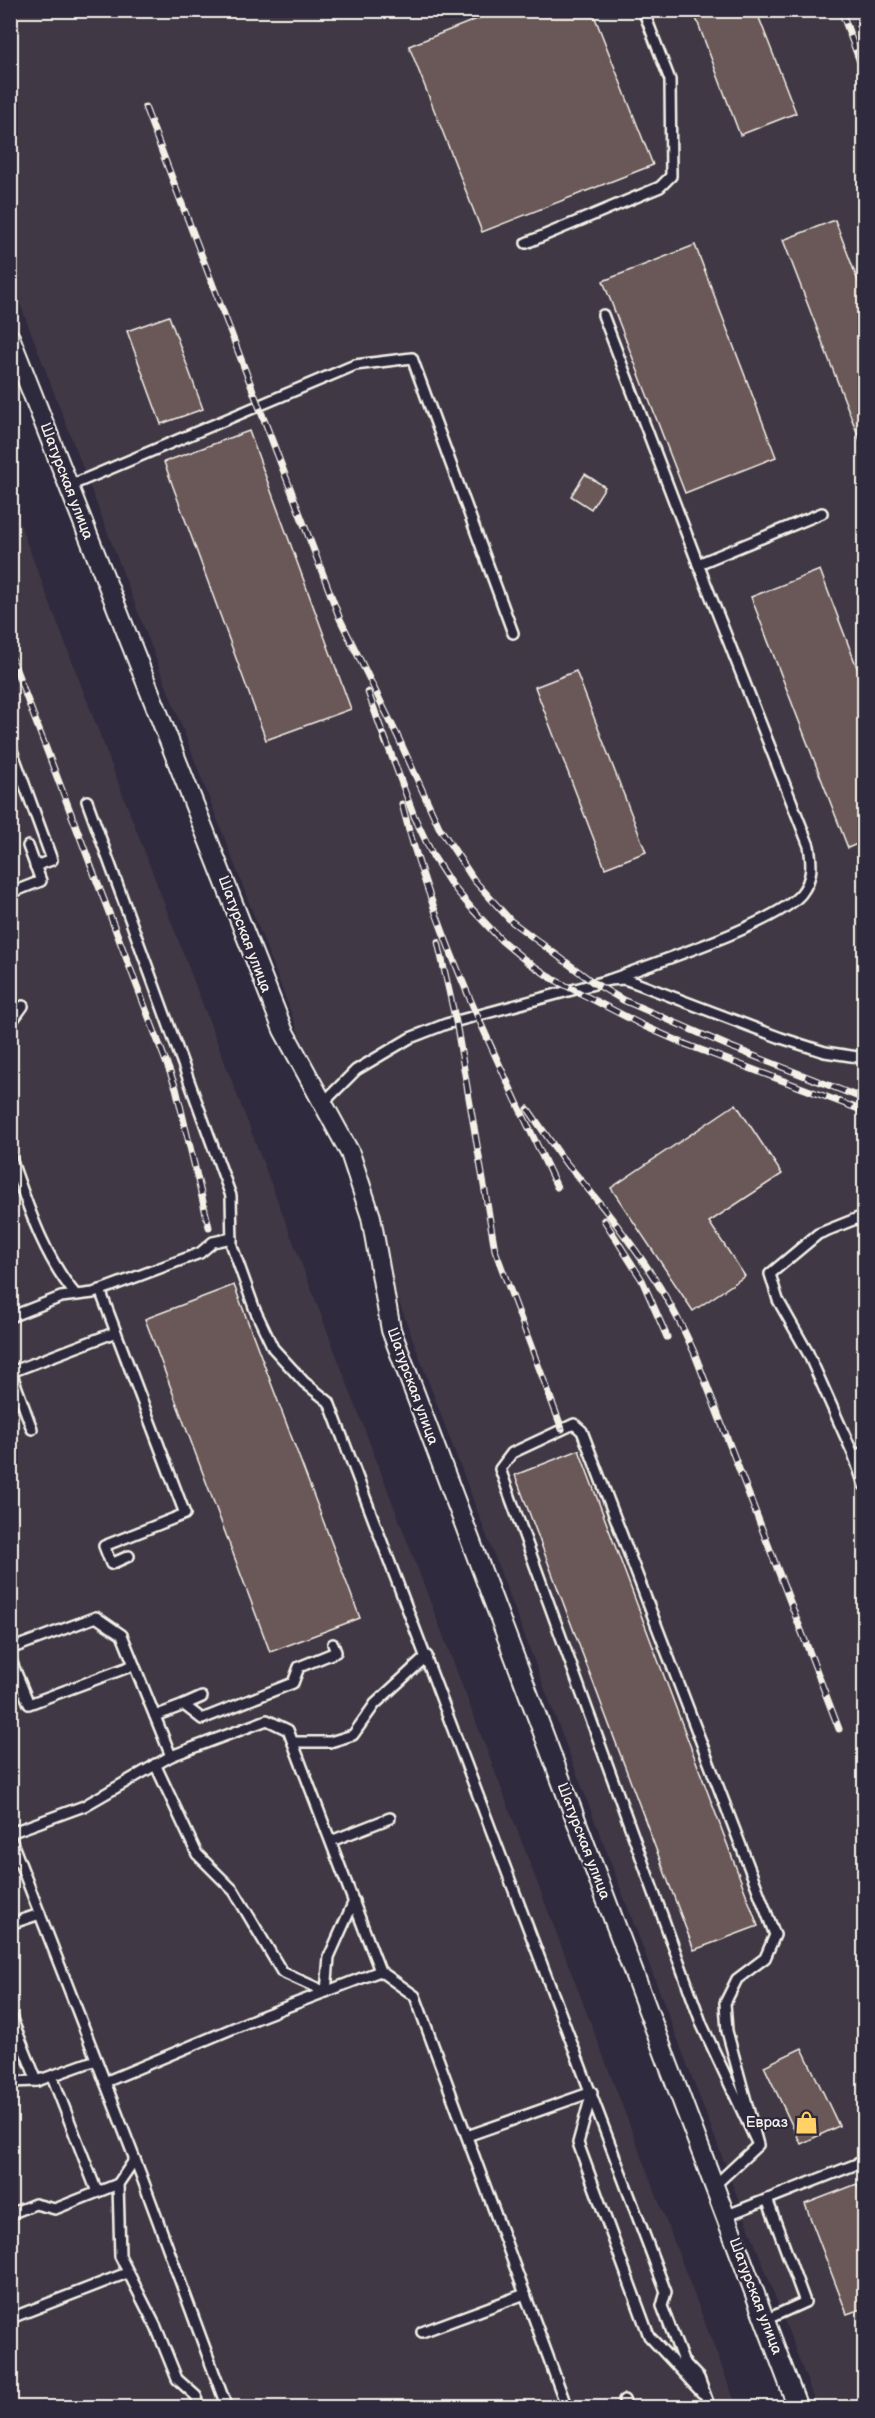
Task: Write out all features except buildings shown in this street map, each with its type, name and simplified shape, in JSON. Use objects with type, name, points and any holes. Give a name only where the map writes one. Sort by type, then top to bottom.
[{"type":"street","name":"Шатурская улица","points":[[10,337],[283,1030],[350,1153],[371,1217],[391,1330],[798,2408]]},
{"type":"lane","points":[[526,243],[660,187],[670,176],[670,80],[643,10]]},
{"type":"lane","points":[[323,1103],[356,1070],[410,1038],[446,1024],[609,980],[739,930],[777,912],[797,898],[811,878],[812,863],[808,846],[603,315]]},
{"type":"lane","points":[[69,486],[355,365],[412,358],[513,633]]},
{"type":"lane","points":[[698,564],[822,513]]},
{"type":"lane","points":[[10,745],[52,860],[35,866]]},
{"type":"lane","points":[[87,801],[231,1196],[232,1246],[255,1310],[273,1347],[304,1382],[329,1402],[666,2292],[662,2306],[683,2361],[699,2378],[710,2408]]},
{"type":"lane","points":[[10,893],[41,880],[28,846]]},
{"type":"lane","points":[[609,980],[636,983],[781,1038],[825,1052],[864,1058]]},
{"type":"lane","points":[[10,1023],[23,1006]]},
{"type":"lane","points":[[10,1156],[27,1203],[59,1275],[76,1295]]},
{"type":"lane","points":[[864,1222],[858,1218],[818,1234],[770,1274],[778,1300],[808,1353],[854,1456],[864,1485]]},
{"type":"lane","points":[[10,1317],[61,1297],[100,1290],[200,1253],[213,1242],[232,1238]]},
{"type":"lane","points":[[100,1290],[185,1514],[104,1546],[111,1564],[129,1556]]},
{"type":"lane","points":[[32,1429],[11,1372],[116,1332]]},
{"type":"lane","points":[[574,1424],[582,1431],[776,1935],[765,1958],[737,1979],[725,2002],[727,2031],[758,2145],[702,2025],[500,1470],[512,1453],[574,1424]]},
{"type":"lane","points":[[854,1456],[864,1452]]},
{"type":"lane","points":[[10,1649],[96,1617],[122,1635],[171,1756]]},
{"type":"lane","points":[[184,1704],[202,1719],[293,1683],[299,1667],[336,1653],[333,1644]]},
{"type":"lane","points":[[294,1743],[330,1742],[353,1734],[375,1704],[427,1656]]},
{"type":"lane","points":[[10,1658],[29,1704],[134,1665]]},
{"type":"lane","points":[[155,1716],[202,1697]]},
{"type":"lane","points":[[227,2408],[135,2159],[10,1835],[84,1806],[171,1756],[267,1720],[288,1730],[294,1743],[380,1971],[415,1996],[567,2408]]},
{"type":"lane","points":[[155,1764],[197,1854],[234,1891],[282,1972],[326,1992]]},
{"type":"lane","points":[[332,1841],[390,1818]]},
{"type":"lane","points":[[326,1992],[329,1957],[354,1901]]},
{"type":"lane","points":[[10,1924],[40,1914]]},
{"type":"lane","points":[[105,2082],[380,1971]]},
{"type":"lane","points":[[10,2014],[37,2081]]},
{"type":"lane","points":[[10,2082],[37,2081],[96,2060]]},
{"type":"lane","points":[[52,2076],[97,2192]]},
{"type":"lane","points":[[467,2136],[592,2092]]},
{"type":"lane","points":[[592,2092],[578,2143],[649,2336],[706,2397]]},
{"type":"lane","points":[[714,2186],[758,2145]]},
{"type":"lane","points":[[10,2214],[35,2205],[55,2208],[118,2184],[135,2159]]},
{"type":"lane","points":[[725,2216],[862,2162],[864,2168]]},
{"type":"lane","points":[[118,2184],[120,2256],[156,2327],[177,2379],[196,2396],[201,2408]]},
{"type":"lane","points":[[765,2320],[804,2302],[767,2199]]},
{"type":"lane","points":[[11,2318],[127,2273]]},
{"type":"lane","points":[[422,2332],[525,2294]]},
{"type":"shaded area","points":[[11,11],[864,11],[864,2407],[817,2407],[289,1007],[11,280]]},
{"type":"shaded area","points":[[11,501],[737,2407],[11,2407]]},
{"type":"railway","points":[[841,10],[864,73]]},
{"type":"railway","points":[[145,107],[340,619],[439,827],[474,880],[511,921],[594,983],[623,1000],[731,1047],[864,1099]]},
{"type":"railway","points":[[10,654],[176,1088],[209,1227]]},
{"type":"railway","points":[[368,692],[386,743]]},
{"type":"railway","points":[[384,735],[414,816],[433,856],[451,884],[473,910],[502,941],[525,960],[553,979],[644,1026],[685,1044],[864,1111]]},
{"type":"railway","points":[[402,804],[433,904],[470,999],[557,1187]]},
{"type":"railway","points":[[438,942],[456,1022],[495,1250],[562,1429]]},
{"type":"railway","points":[[528,1109],[567,1165]]},
{"type":"railway","points":[[563,1159],[636,1251],[681,1325],[694,1352],[839,1729]]},
{"type":"railway","points":[[604,1220],[642,1280],[667,1337]]},
{"type":"place","name":"Евраз","points":[[806,2122]]}]
